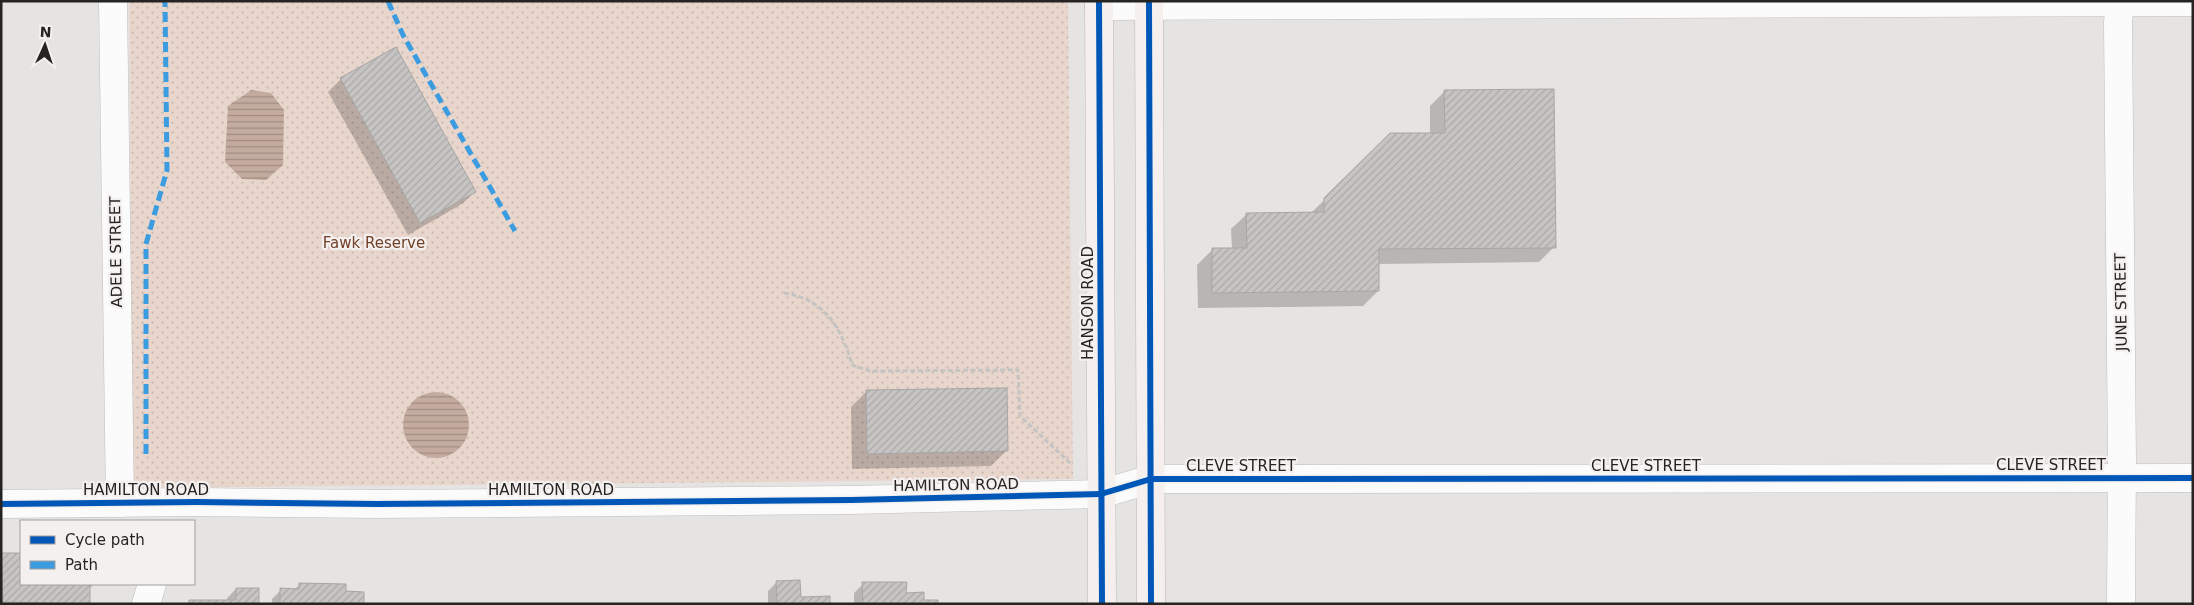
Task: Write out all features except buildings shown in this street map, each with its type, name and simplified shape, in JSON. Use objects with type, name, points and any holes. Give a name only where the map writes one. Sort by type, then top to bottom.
[{"type":"main road","name":"HANSON ROAD","points":[[1099,4],[1102,604]]},
{"type":"main road","points":[[1149,4],[1151,604]]},
{"type":"street","name":"ADELE STREET","points":[[113,1],[120,503]]},
{"type":"street","name":"JUNE STREET","points":[[2120,2],[2118,23],[2122,604]]},
{"type":"street","points":[[1099,4],[2193,2]]},
{"type":"street","name":"CLEVE STREET","points":[[1102,494],[1151,479],[2193,478]]},
{"type":"street","name":"HAMILTON ROAD","points":[[1,504],[197,502],[377,504],[842,500],[1102,494]]},
{"type":"street","points":[[177,520],[197,502]]},
{"type":"path","points":[[784,293],[796,294],[823,309],[836,325],[847,346],[852,365],[870,371],[1018,370],[1020,416],[1071,463]]},
{"type":"green space","name":"Fawk Reserve","points":[[129,1],[1068,1],[1073,479],[133,488]]},
{"type":"shaded area","points":[[251,90],[271,93],[284,110],[283,165],[266,180],[242,179],[225,162],[228,106]]},
{"type":"shaded area","points":[[436,392],[449,395],[459,402],[466,412],[469,425],[466,438],[459,448],[449,455],[436,458],[423,455],[413,448],[406,438],[403,425],[406,412],[413,402],[423,395]]},
{"type":"marked path","points":[[146,454],[146,244],[167,170],[165,1]]},
{"type":"marked path","points":[[388,1],[403,35],[515,231]]},
{"type":"cycle path","points":[[1099,1],[1102,604]]},
{"type":"cycle path","points":[[1149,1],[1151,604]]},
{"type":"cycle path","points":[[1,504],[197,502],[377,504],[851,500],[1101,494],[1151,479],[2193,478]]}]
